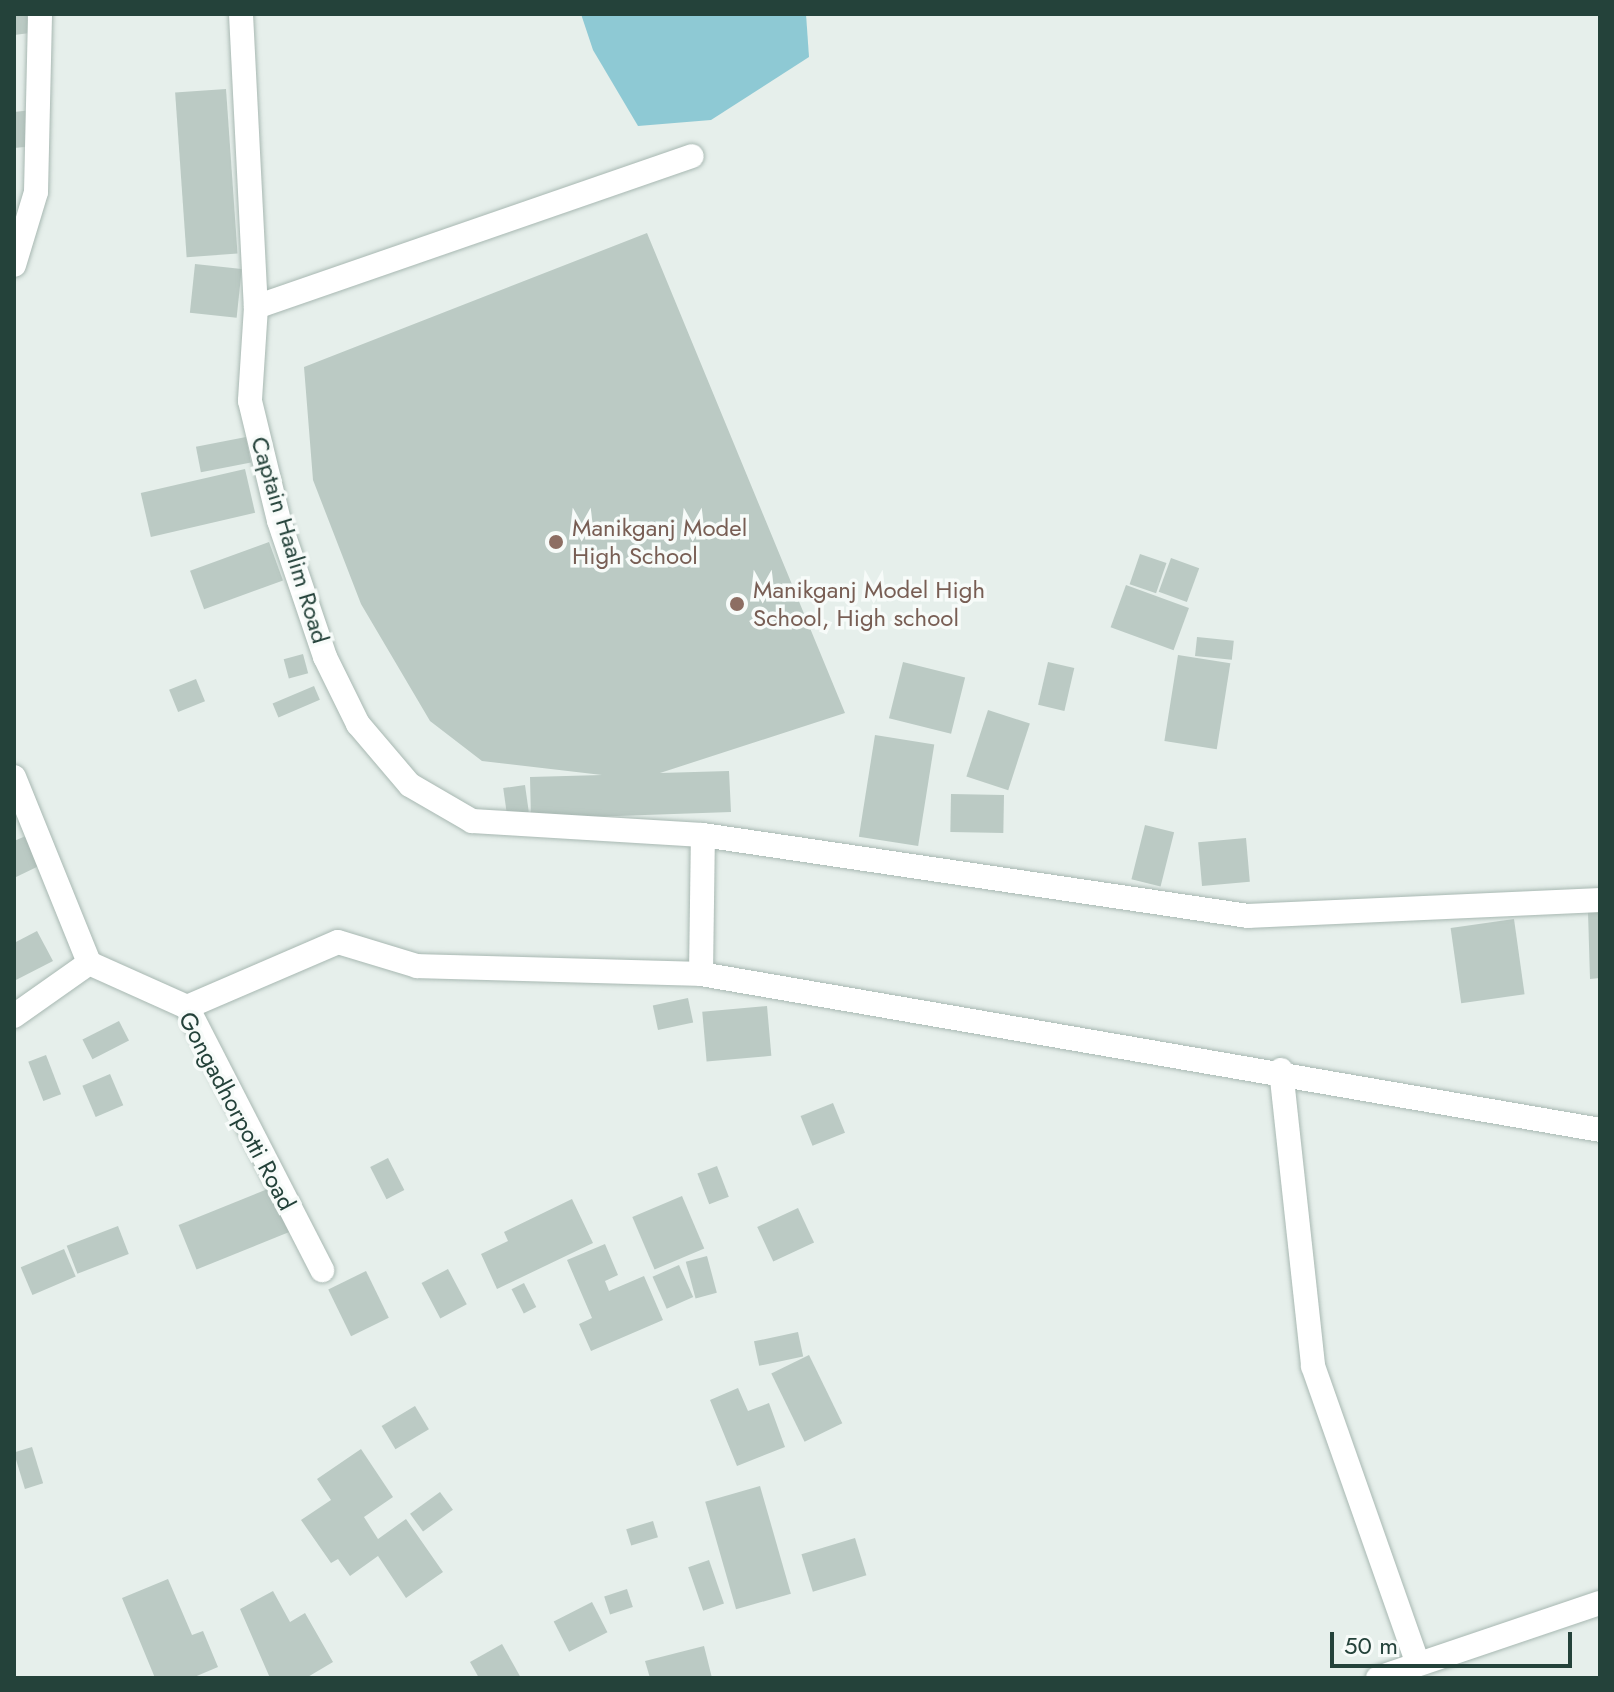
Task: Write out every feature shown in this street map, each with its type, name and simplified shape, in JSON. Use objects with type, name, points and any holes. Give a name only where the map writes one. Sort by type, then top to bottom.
[{"type":"street","points":[[14,265],[36,192],[40,14]]},
{"type":"street","name":"Captain Haalim Road","points":[[241,14],[256,307],[250,401],[271,491],[325,657],[358,724],[410,785],[472,821],[703,846],[1248,916],[1600,900]]},
{"type":"street","points":[[256,307],[692,156]]},
{"type":"street","points":[[14,777],[89,963],[14,1016]]},
{"type":"street","points":[[700,964],[703,846]]},
{"type":"street","points":[[187,1007],[338,942],[417,966],[700,964],[1600,1130]]},
{"type":"street","name":"Gongadhorpotti Road","points":[[89,963],[187,1007],[322,1270]]},
{"type":"street","points":[[1281,1070],[1313,1366],[1417,1662]]},
{"type":"street","points":[[1378,1678],[1417,1662],[1600,1603]]},
{"type":"water","points":[[581,14],[806,14],[809,57],[711,120],[638,126],[593,50]]},
{"type":"building","points":[[14,14],[27,14],[30,33],[14,35]]},
{"type":"building","points":[[226,89],[238,254],[187,257],[175,93]]},
{"type":"building","points":[[32,110],[35,146],[14,148],[14,112]]},
{"type":"building","name":"Manikganj Model High School","points":[[647,233],[845,713],[660,773],[729,771],[731,812],[531,819],[530,777],[602,775],[482,761],[430,721],[361,604],[313,480],[304,367]]},
{"type":"building","points":[[195,264],[242,269],[237,318],[190,313]]},
{"type":"building","points":[[246,437],[251,463],[201,472],[196,447]]},
{"type":"building","points":[[245,469],[255,513],[151,537],[141,493]]},
{"type":"building","points":[[269,542],[283,581],[204,609],[190,571]]},
{"type":"building","points":[[1140,554],[1166,563],[1156,593],[1130,584]]},
{"type":"building","points":[[1171,558],[1199,568],[1187,602],[1159,592]]},
{"type":"building","points":[[1126,585],[1189,608],[1174,650],[1111,627]]},
{"type":"building","points":[[1197,637],[1234,641],[1232,660],[1195,656]]},
{"type":"building","points":[[303,654],[308,673],[289,678],[284,659]]},
{"type":"building","points":[[1178,655],[1230,663],[1217,749],[1164,741]]},
{"type":"building","points":[[903,662],[965,677],[951,734],[889,718]]},
{"type":"building","points":[[1048,662],[1074,668],[1064,711],[1038,705]]},
{"type":"building","points":[[196,679],[205,701],[178,712],[169,690]]},
{"type":"building","points":[[314,686],[320,700],[278,717],[273,704]]},
{"type":"building","points":[[988,710],[1030,724],[1008,790],[966,777]]},
{"type":"building","points":[[875,735],[934,744],[918,846],[859,837]]},
{"type":"building","points":[[525,785],[529,812],[507,815],[503,788]]},
{"type":"building","points":[[951,794],[1004,795],[1003,833],[950,832]]},
{"type":"building","points":[[1145,825],[1174,832],[1161,887],[1131,879]]},
{"type":"building","points":[[28,835],[43,864],[14,878],[14,841]]},
{"type":"building","points":[[1246,838],[1250,882],[1202,886],[1198,842]]},
{"type":"building","points":[[1588,912],[1600,912],[1600,978],[1590,979]]},
{"type":"building","points":[[1514,919],[1525,994],[1461,1003],[1451,928]]},
{"type":"building","points":[[37,931],[53,961],[14,981],[14,943]]},
{"type":"building","points":[[688,998],[693,1022],[658,1030],[653,1005]]},
{"type":"building","points":[[767,1006],[771,1056],[707,1061],[702,1012]]},
{"type":"building","points":[[119,1021],[129,1041],[92,1059],[82,1040]]},
{"type":"building","points":[[46,1055],[61,1094],[43,1101],[28,1062]]},
{"type":"building","points":[[110,1074],[123,1105],[96,1117],[82,1086]]},
{"type":"building","points":[[833,1103],[845,1133],[813,1146],[801,1116]]},
{"type":"building","points":[[388,1158],[404,1190],[387,1199],[370,1167]]},
{"type":"building","points":[[717,1166],[729,1197],[709,1204],[697,1174]]},
{"type":"building","points":[[275,1186],[293,1231],[197,1269],[179,1225]]},
{"type":"building","points":[[682,1196],[704,1248],[655,1270],[632,1217]]},
{"type":"building","points":[[572,1199],[593,1243],[497,1289],[481,1254],[508,1241],[504,1232]]},
{"type":"building","points":[[798,1208],[814,1242],[773,1261],[757,1227]]},
{"type":"building","points":[[118,1226],[129,1254],[77,1274],[67,1246]]},
{"type":"building","points":[[605,1244],[618,1275],[605,1281],[609,1291],[644,1276],[663,1320],[591,1351],[579,1324],[592,1318],[567,1260]]},
{"type":"building","points":[[64,1249],[76,1277],[32,1295],[21,1267]]},
{"type":"building","points":[[707,1256],[717,1293],[696,1298],[686,1262]]},
{"type":"building","points":[[679,1265],[693,1297],[667,1309],[653,1277]]},
{"type":"building","points":[[448,1269],[467,1304],[440,1318],[422,1283]]},
{"type":"building","points":[[366,1271],[389,1318],[351,1336],[328,1289]]},
{"type":"building","points":[[524,1283],[536,1307],[524,1313],[512,1289]]},
{"type":"building","points":[[798,1332],[803,1356],[759,1366],[754,1341]]},
{"type":"building","points":[[809,1355],[842,1423],[805,1442],[771,1373]]},
{"type":"building","points":[[738,1388],[748,1411],[769,1403],[785,1447],[737,1466],[710,1400]]},
{"type":"building","points":[[415,1406],[429,1429],[395,1449],[382,1426]]},
{"type":"building","points":[[32,1447],[43,1483],[25,1489],[14,1453]]},
{"type":"building","points":[[361,1449],[393,1497],[364,1517],[378,1539],[406,1519],[443,1572],[406,1598],[378,1556],[350,1576],[338,1559],[331,1563],[301,1520],[331,1500],[317,1479]]},
{"type":"building","points":[[760,1486],[791,1594],[736,1609],[705,1502]]},
{"type":"building","points":[[440,1492],[453,1510],[423,1532],[410,1514]]},
{"type":"building","points":[[653,1521],[658,1537],[631,1545],[626,1529]]},
{"type":"building","points":[[855,1538],[866,1575],[813,1592],[801,1554]]},
{"type":"building","points":[[709,1560],[724,1603],[703,1611],[688,1567]]},
{"type":"building","points":[[168,1579],[192,1635],[203,1631],[218,1667],[192,1678],[155,1678],[122,1598]]},
{"type":"building","points":[[627,1589],[633,1607],[610,1614],[604,1596]]},
{"type":"building","points":[[273,1591],[290,1622],[305,1613],[333,1662],[306,1678],[270,1678],[240,1609]]},
{"type":"building","points":[[592,1602],[607,1632],[569,1652],[554,1622]]},
{"type":"building","points":[[502,1644],[521,1678],[479,1678],[470,1662]]},
{"type":"building","points":[[704,1646],[712,1678],[650,1678],[645,1661]]},
{"type":"place","name":"Manikganj Model High School","points":[[556,542]]},
{"type":"place","name":"Manikganj Model High School, High school","points":[[737,604]]}]
